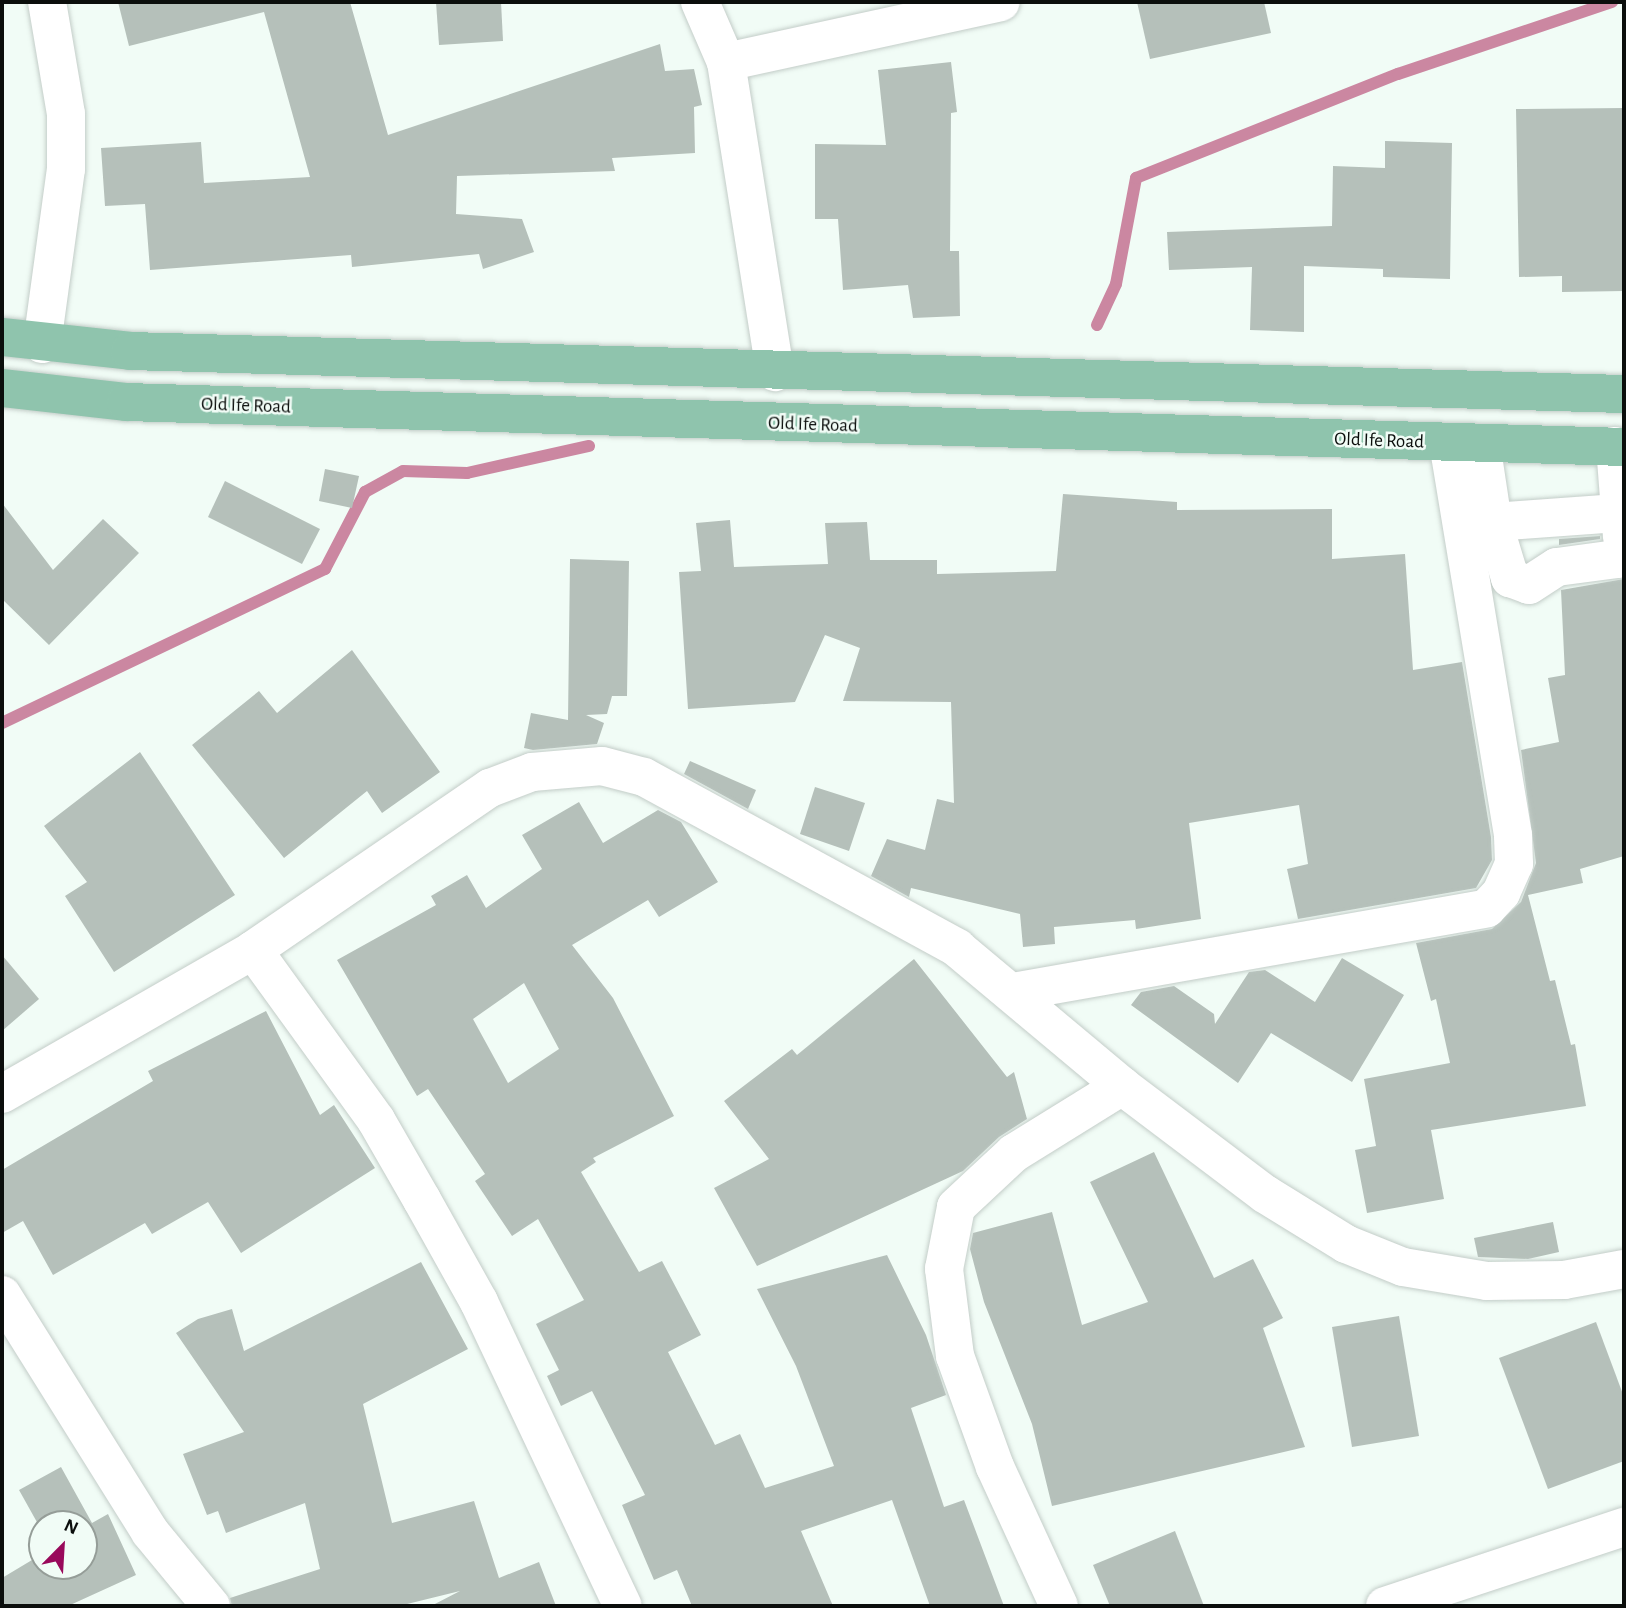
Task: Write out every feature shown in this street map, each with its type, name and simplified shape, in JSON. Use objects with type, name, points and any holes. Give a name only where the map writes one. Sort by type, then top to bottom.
[{"type":"main road","points":[[2,337],[43,344],[420,361],[1624,394]]},
{"type":"main road","points":[[418,412],[420,361]]},
{"type":"main road","name":"Old Ife Road","points":[[2,388],[126,402],[1620,446]]},
{"type":"street","points":[[43,344],[66,169],[66,114],[47,2]]},
{"type":"street","points":[[700,2],[726,62],[775,372]]},
{"type":"street","points":[[726,62],[1001,2]]},
{"type":"street","points":[[1465,443],[1493,522],[1502,564],[1510,578],[1520,584],[1529,585],[1557,566],[1617,559],[1624,554],[1618,513],[1620,446]]},
{"type":"street","points":[[1013,992],[1487,908],[1501,892],[1514,864],[1513,835],[1465,443]]},
{"type":"street","points":[[1493,522],[1618,513]]},
{"type":"street","points":[[2,1094],[253,950],[490,788],[532,772],[602,766],[644,777],[957,948],[1013,992],[1122,1086],[1265,1195],[1346,1244],[1404,1267],[1487,1280],[1564,1280],[1624,1269]]},
{"type":"street","points":[[253,950],[376,1120],[416,1188],[479,1302],[624,1606]]},
{"type":"street","points":[[1059,1606],[995,1467],[956,1356],[944,1269],[956,1207],[1014,1153],[1122,1086]]},
{"type":"street","points":[[2,1295],[150,1532],[211,1606]]},
{"type":"street","points":[[1385,1606],[1624,1527]]},
{"type":"building","points":[[118,2],[350,2],[388,135],[660,44],[665,71],[694,69],[702,105],[694,107],[695,153],[612,158],[615,171],[457,176],[456,214],[522,219],[534,252],[483,269],[479,254],[352,267],[351,255],[150,270],[145,204],[105,206],[101,148],[201,142],[204,183],[310,177],[264,12],[129,46]]},
{"type":"building","points":[[436,2],[501,2],[503,41],[439,45]]},
{"type":"building","points":[[1137,2],[1264,2],[1271,33],[1150,59]]},
{"type":"building","points":[[951,62],[957,112],[951,113],[950,251],[959,251],[960,316],[913,318],[908,285],[843,290],[838,219],[815,219],[815,144],[886,145],[878,70]]},
{"type":"building","points":[[1624,108],[1624,291],[1562,292],[1562,276],[1519,277],[1516,109]]},
{"type":"building","points":[[1385,141],[1452,143],[1450,279],[1383,277],[1383,269],[1304,266],[1304,332],[1250,330],[1252,267],[1169,270],[1167,232],[1332,226],[1333,166],[1385,168]]},
{"type":"building","points":[[325,469],[359,476],[352,508],[319,501]]},
{"type":"building","points":[[225,481],[320,529],[302,564],[208,517]]},
{"type":"building","points":[[1063,494],[1177,502],[1177,510],[1332,509],[1332,559],[1405,554],[1413,670],[1462,662],[1491,837],[1492,860],[1476,888],[1298,919],[1287,869],[1308,864],[1299,805],[1189,823],[1201,919],[1136,929],[1135,920],[1054,927],[1055,944],[1023,947],[1020,914],[911,888],[909,897],[871,876],[887,839],[925,850],[937,799],[954,803],[951,702],[843,701],[860,648],[825,635],[795,702],[688,709],[679,572],[701,571],[696,523],[730,520],[734,567],[828,564],[825,523],[867,522],[870,560],[937,560],[937,574],[1056,571]]},
{"type":"building","points":[[2,503],[53,570],[103,519],[139,553],[49,645],[2,599]]},
{"type":"building","points":[[1600,536],[1600,539],[1559,545],[1559,539]]},
{"type":"building","points":[[570,559],[629,561],[627,696],[612,696],[607,714],[586,715],[604,723],[597,744],[533,750],[524,748],[531,713],[568,720]]},
{"type":"building","points":[[1624,579],[1624,856],[1580,869],[1583,883],[1528,895],[1550,981],[1555,980],[1571,1045],[1575,1044],[1586,1106],[1431,1130],[1444,1199],[1367,1213],[1355,1150],[1376,1146],[1364,1079],[1450,1063],[1436,999],[1431,1001],[1416,943],[1492,929],[1521,902],[1536,863],[1521,750],[1559,742],[1548,678],[1565,675],[1561,590]]},
{"type":"building","points":[[352,650],[440,772],[382,813],[367,791],[284,858],[192,745],[259,691],[277,713]]},
{"type":"building","points":[[140,752],[235,895],[114,972],[65,896],[87,882],[44,826]]},
{"type":"building","points":[[690,761],[756,790],[748,809],[684,774]]},
{"type":"building","points":[[815,787],[865,803],[849,851],[800,834]]},
{"type":"building","points":[[579,802],[603,843],[658,810],[681,822],[718,882],[659,917],[648,900],[572,945],[613,998],[674,1116],[593,1158],[596,1162],[581,1172],[639,1272],[662,1261],[701,1335],[668,1352],[715,1445],[740,1434],[765,1488],[834,1466],[796,1366],[757,1289],[887,1255],[926,1335],[946,1395],[911,1408],[944,1507],[964,1500],[1004,1606],[930,1606],[892,1500],[801,1531],[833,1606],[692,1606],[677,1570],[654,1580],[622,1505],[645,1495],[592,1391],[561,1406],[547,1376],[559,1370],[536,1324],[584,1300],[538,1219],[512,1236],[475,1181],[485,1174],[428,1089],[417,1096],[337,960],[436,905],[431,896],[467,875],[486,908],[542,869],[522,835]],"holes":[[[524,983],[559,1049],[508,1083],[473,1019]]]},
{"type":"building","points":[[2,955],[39,999],[2,1031]]},
{"type":"building","points":[[1342,958],[1404,995],[1352,1082],[1271,1033],[1238,1083],[1131,1005],[1141,992],[1174,986],[1214,1014],[1215,1024],[1249,972],[1265,970],[1315,1002]]},
{"type":"building","points":[[914,959],[1007,1077],[1014,1072],[1027,1119],[999,1137],[963,1171],[757,1266],[714,1188],[769,1159],[724,1101],[792,1049],[797,1055]]},
{"type":"building","points":[[266,1011],[320,1115],[334,1105],[375,1168],[241,1253],[208,1202],[152,1234],[145,1223],[53,1275],[23,1221],[2,1233],[2,1170],[153,1081],[148,1071]]},
{"type":"building","points":[[1154,1152],[1214,1278],[1253,1259],[1283,1318],[1263,1328],[1305,1447],[1052,1506],[1032,1424],[984,1302],[970,1249],[973,1233],[1052,1212],[1082,1325],[1148,1302],[1090,1182]]},
{"type":"building","points":[[1553,1222],[1559,1252],[1528,1259],[1478,1257],[1474,1238]]},
{"type":"building","points":[[421,1262],[468,1349],[363,1404],[392,1523],[474,1501],[499,1578],[539,1562],[556,1606],[431,1606],[460,1591],[399,1606],[232,1606],[230,1598],[320,1569],[305,1503],[226,1533],[218,1511],[207,1515],[183,1454],[244,1432],[176,1333],[198,1319],[232,1309],[244,1351]]},
{"type":"building","points":[[1399,1316],[1419,1436],[1352,1447],[1332,1327]]},
{"type":"building","points":[[1596,1322],[1624,1397],[1624,1461],[1548,1489],[1499,1358]]},
{"type":"building","points":[[61,1467],[85,1510],[30,1510],[19,1490]]},
{"type":"building","points":[[108,1514],[136,1575],[68,1606],[2,1606],[2,1578],[28,1562],[28,1580],[98,1580],[98,1520]]},
{"type":"building","points":[[1175,1531],[1204,1606],[1110,1606],[1093,1565]]},
{"type":"waterway","points":[[1097,325],[1116,284],[1136,178],[1398,74],[1612,2]]},
{"type":"waterway","points":[[2,723],[325,569],[365,492],[403,471],[467,473],[589,446]]}]
